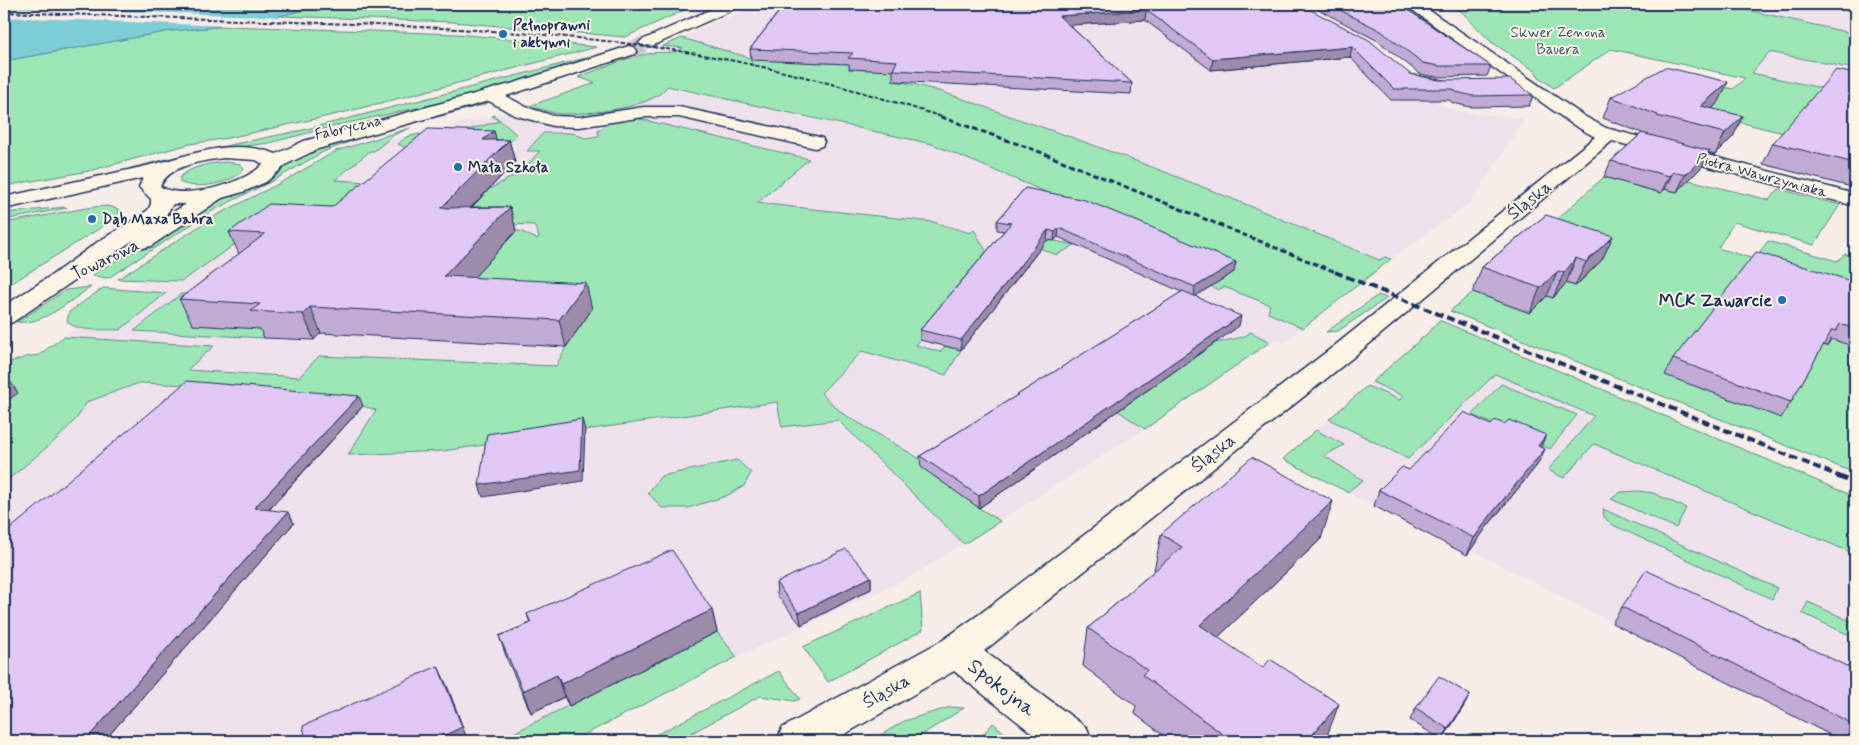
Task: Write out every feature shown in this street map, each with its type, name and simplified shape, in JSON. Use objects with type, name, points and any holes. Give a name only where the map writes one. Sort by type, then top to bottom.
[{"type":"street","points":[[647,43],[734,4]]},
{"type":"street","name":"Piotra Wawrzyniaka","points":[[1411,4],[1592,128],[1608,135],[1855,200]]},
{"type":"street","name":"Fabryczna","points":[[226,192],[259,179],[266,174],[273,164],[311,145],[576,70],[629,51]]},
{"type":"street","points":[[1496,83],[1525,83]]},
{"type":"street","points":[[491,95],[520,111],[553,121],[579,122],[644,112],[679,112],[815,142]]},
{"type":"street","name":"Fabryczna","points":[[240,152],[275,146],[338,128],[456,104]]},
{"type":"street","name":"Śląska","points":[[797,741],[956,651],[1342,353],[1608,135]]},
{"type":"street","points":[[4,203],[172,166],[202,156],[240,152],[266,155],[272,159],[273,164]]},
{"type":"street","points":[[172,166],[150,182],[149,187],[152,192],[162,196],[191,197],[226,192]]},
{"type":"street","name":"Towarowa","points":[[4,317],[15,302],[138,243],[198,204],[226,192]]},
{"type":"street","name":"Towarowa","points":[[61,280],[156,214],[162,204],[162,196]]},
{"type":"street","name":"Spokojna","points":[[956,651],[1072,741]]},
{"type":"shaded area","points":[[756,4],[1261,4],[1443,106],[1465,112],[1525,119],[1470,203],[1391,259],[1385,257],[1379,260],[1108,149],[950,96],[864,85],[768,63],[682,38]]},
{"type":"shaded area","points":[[1721,4],[1855,4],[1855,150],[1825,89],[1751,73],[1796,22]]},
{"type":"shaded area","points":[[631,79],[932,144],[1326,309],[1284,343],[1275,339],[1145,429],[909,578],[737,657],[572,741],[4,741],[4,483],[57,439],[77,418],[87,402],[139,383],[190,385],[363,406],[376,410],[349,455],[443,451],[777,402],[841,413],[821,393],[832,383],[620,408],[23,366],[143,280],[377,143],[540,104]]},
{"type":"shaded area","points":[[1430,331],[1855,512],[1855,741],[1842,741],[1471,550],[1467,555],[1283,459]]},
{"type":"green space","points":[[329,4],[698,4],[625,37],[453,22],[279,16]]},
{"type":"green space","name":"Skwer Zenona Bauera","points":[[1442,4],[1721,4],[1855,34],[1855,69],[1769,52],[1752,73],[1826,89],[1788,134],[1705,114],[1718,102],[1709,84],[1733,89],[1745,78],[1611,49],[1554,88],[1540,78],[1535,71],[1490,41],[1461,11]]},
{"type":"green space","points":[[228,26],[456,34],[597,47],[342,113],[228,138],[190,144],[89,171],[4,186],[4,61],[170,31]]},
{"type":"green space","points":[[682,38],[751,58],[853,64],[898,71],[893,81],[944,92],[1072,137],[1292,223],[1379,260],[1385,257],[1391,259],[1303,328],[1268,313],[1270,305],[1224,287],[1218,290],[1211,286],[1233,271],[932,144],[667,86],[660,94],[649,100],[619,109],[561,114],[529,107],[524,108],[595,83],[578,77],[615,63],[657,52],[679,50],[683,48],[663,46]]},
{"type":"green space","points":[[605,53],[532,78],[440,103],[343,124],[269,143],[206,151],[121,174],[131,168],[191,153],[303,130]]},
{"type":"green space","points":[[486,104],[365,136],[323,152],[274,180],[214,210],[108,278],[93,276],[99,270],[147,244],[213,202],[270,180],[281,172],[289,162],[306,151]]},
{"type":"green space","points":[[494,115],[517,135],[499,153],[430,151],[398,144],[406,137],[419,134],[428,141],[499,121],[492,116]]},
{"type":"green space","points":[[636,118],[809,159],[757,203],[934,222],[970,233],[974,230],[990,258],[916,345],[940,352],[945,346],[961,350],[946,375],[862,351],[821,393],[842,413],[927,463],[979,508],[1000,521],[964,544],[838,420],[782,427],[777,402],[443,451],[348,455],[376,410],[363,406],[190,385],[139,383],[87,402],[77,418],[57,439],[4,483],[4,364],[39,355],[63,337],[214,346],[187,370],[299,377],[319,356],[556,366],[591,309],[352,304],[479,272],[516,231],[537,239],[539,237],[534,225],[431,221],[521,172],[540,151],[527,151],[543,133],[572,133],[585,138],[599,136],[598,131],[613,120]]},
{"type":"green space","points":[[410,128],[394,135],[374,151],[370,151],[335,180],[385,183],[463,198],[270,220],[182,281],[118,279],[215,216],[284,181],[336,151]]},
{"type":"green space","points":[[226,162],[240,164],[244,168],[233,178],[215,184],[195,186],[180,182],[180,177],[196,168],[208,164]]},
{"type":"green space","points":[[1604,177],[1661,193],[1665,189],[1677,192],[1689,180],[1769,200],[1779,189],[1840,205],[1814,245],[1734,222],[1718,248],[1754,259],[1768,241],[1837,261],[1845,254],[1855,257],[1855,473],[1450,311],[1473,292],[1530,313],[1547,296],[1553,298],[1562,282],[1576,286],[1602,260],[1536,238]]},
{"type":"green space","points":[[108,206],[118,209],[119,212],[116,218],[4,288],[4,223],[92,207]]},
{"type":"green space","points":[[67,208],[4,220],[4,213]]},
{"type":"green space","points":[[1045,239],[1075,245],[1057,255],[1039,248]]},
{"type":"green space","points":[[91,287],[46,316],[37,320],[17,322],[66,290]]},
{"type":"green space","points":[[103,288],[166,293],[120,330],[84,329],[71,325],[67,321],[69,312]]},
{"type":"green space","points":[[181,294],[191,294],[272,330],[264,338],[134,331]]},
{"type":"green space","points":[[1378,295],[1387,298],[1338,331],[1326,332]]},
{"type":"green space","points":[[1439,320],[1855,497],[1855,554],[1594,444],[1564,478],[1548,470],[1594,416],[1495,374],[1408,459],[1329,419],[1367,386],[1400,400],[1403,396],[1372,382],[1430,331]]},
{"type":"green space","points":[[1251,332],[1270,342],[1145,429],[1118,411],[1215,343],[1243,337]]},
{"type":"green space","points":[[1501,384],[1577,415],[1550,449],[1472,415]]},
{"type":"green space","points":[[1316,430],[1344,445],[1324,456],[1363,480],[1347,492],[1283,459]]},
{"type":"green space","points":[[737,460],[751,473],[744,486],[726,496],[688,508],[662,508],[648,493],[661,476]]},
{"type":"green space","points":[[1639,491],[1653,493],[1686,508],[1676,528],[1611,499],[1621,492]]},
{"type":"green space","points":[[1603,509],[1777,588],[1772,599],[1611,524],[1604,517]]},
{"type":"green space","points":[[920,593],[923,630],[828,682],[803,647]]},
{"type":"green space","points":[[1808,602],[1855,623],[1855,638],[1802,613]]},
{"type":"green space","points":[[717,632],[737,657],[572,741],[497,741]]},
{"type":"green space","points":[[779,671],[800,699],[795,701],[760,696],[677,741],[644,741]]},
{"type":"green space","points":[[950,707],[964,708],[912,741],[871,741],[904,721]]},
{"type":"green space","points":[[993,723],[1014,741],[982,741],[984,733]]},
{"type":"water","points":[[4,4],[329,4],[228,26],[170,31],[4,61]]},
{"type":"pier","points":[[4,7],[287,17],[241,26],[228,26],[4,17]]},
{"type":"building","points":[[785,4],[1299,4],[1369,40],[1410,74],[1439,80],[1510,79],[1533,95],[1473,96],[1456,92],[1453,89],[1394,89],[1352,47],[1213,59],[1146,10],[1059,16],[1132,83],[893,70],[897,61],[848,58],[853,53],[750,49]]},
{"type":"building","points":[[1328,4],[1399,4],[1491,66],[1439,66],[1423,63],[1381,31]]},
{"type":"building","points":[[1665,67],[1728,82],[1701,106],[1743,116],[1725,133],[1657,116],[1611,97]]},
{"type":"building","points":[[1836,70],[1855,74],[1855,163],[1773,143]]},
{"type":"building","points":[[428,129],[494,131],[483,140],[509,140],[441,208],[510,207],[444,276],[586,283],[559,320],[310,307],[303,314],[251,311],[260,304],[179,299],[265,234],[229,232],[269,204],[332,207]]},
{"type":"building","points":[[1642,133],[1710,151],[1685,175],[1673,172],[1669,176],[1611,161]]},
{"type":"building","points":[[1025,188],[1085,200],[1236,262],[1195,287],[1059,228],[1055,232],[1048,230],[961,340],[920,330],[1011,223],[997,221]]},
{"type":"building","points":[[1546,215],[1613,236],[1586,262],[1576,258],[1564,273],[1558,271],[1540,288],[1482,267]]},
{"type":"building","points":[[1756,252],[1855,282],[1855,329],[1840,324],[1836,331],[1832,330],[1791,402],[1673,359]]},
{"type":"building","points":[[1183,291],[1241,316],[979,496],[920,456]]},
{"type":"building","points":[[187,381],[359,396],[254,508],[288,512],[85,741],[51,737],[47,741],[4,741],[4,534]]},
{"type":"building","points":[[1464,412],[1491,425],[1495,420],[1504,424],[1509,420],[1546,435],[1538,446],[1545,449],[1474,538],[1379,490],[1402,467],[1409,470]]},
{"type":"building","points":[[582,419],[580,470],[479,485],[487,434]]},
{"type":"building","points":[[1252,457],[1333,501],[1200,625],[1263,668],[1270,659],[1339,704],[1307,741],[1232,741],[1142,675],[1147,670],[1088,628],[1182,547],[1161,534]]},
{"type":"building","points":[[846,549],[871,577],[799,613],[776,583]]},
{"type":"building","points":[[672,550],[712,610],[561,684],[557,675],[523,691],[499,636],[531,623],[527,614]]},
{"type":"building","points":[[1646,570],[1855,670],[1855,725],[1622,607]]},
{"type":"building","points":[[438,666],[462,727],[437,739],[438,741],[306,741],[303,726]]},
{"type":"building","points":[[1439,676],[1470,695],[1448,729],[1416,708]]},
{"type":"building","points":[[1416,734],[1428,741],[1411,741]]},
{"type":"tunnel","points":[[629,51],[647,43]]},
{"type":"railway","points":[[4,12],[443,28],[534,34],[624,43],[669,49],[773,69],[888,100],[945,118]]},
{"type":"railway","points":[[941,117],[1035,150],[1338,273]]},
{"type":"railway","points":[[1335,272],[1841,477]]},
{"type":"railway","points":[[1837,476],[1855,483]]},
{"type":"place","name":"Pełnoprawni i aktywni","points":[[503,34]]},
{"type":"place","name":"Mała Szkoła","points":[[458,167]]},
{"type":"place","name":"Dąb Maxa Bahra","points":[[92,219]]},
{"type":"place","name":"MCK Zawarcie","points":[[1782,300]]}]
